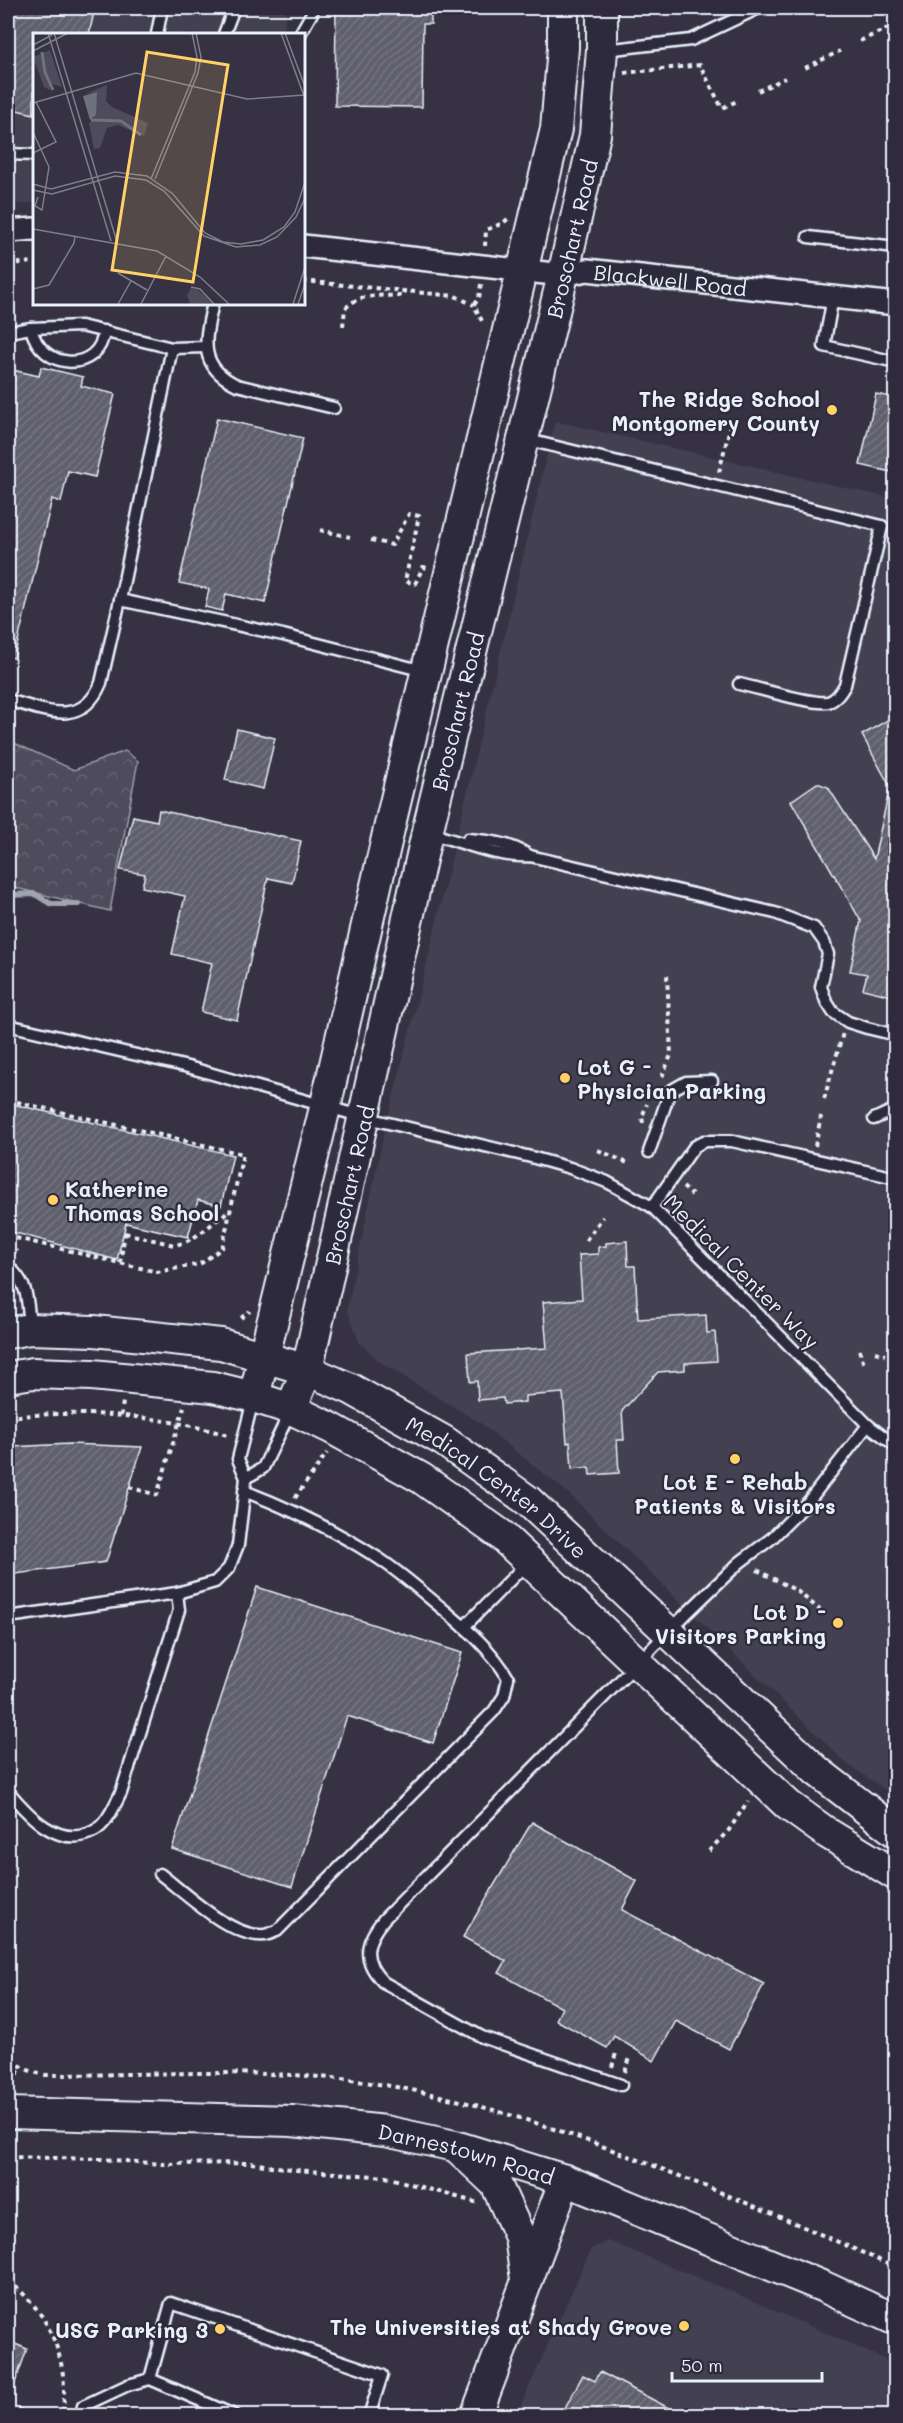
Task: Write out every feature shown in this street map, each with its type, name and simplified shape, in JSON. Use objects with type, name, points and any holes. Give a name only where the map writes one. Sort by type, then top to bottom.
[{"type":"street","name":"Broschart Road","points":[[254,1397],[325,1108],[392,816],[556,129],[563,48],[563,8]]},
{"type":"street","name":"Broschart Road","points":[[291,1409],[307,1370],[363,1117],[440,836],[523,439],[595,135],[602,50],[602,8]]},
{"type":"street","points":[[8,231],[33,229]]},
{"type":"street","name":"Blackwell Road","points":[[304,246],[563,275],[587,270],[896,304]]},
{"type":"street","name":"Medical Center Drive","points":[[19,1331],[94,1331],[221,1344],[307,1370],[351,1389],[444,1441],[527,1500],[817,1772],[896,1832]]},
{"type":"street","name":"Medical Center Drive","points":[[8,1387],[33,1373],[92,1375],[213,1387],[291,1409],[331,1428],[421,1478],[500,1534],[788,1805],[867,1859],[896,1875]]},
{"type":"street","name":"Darnestown Road","points":[[8,2113],[292,2121],[385,2131],[455,2146],[565,2180],[896,2320]]},
{"type":"street","points":[[455,2146],[496,2184],[520,2237],[526,2282]]},
{"type":"street","points":[[476,2415],[565,2180]]},
{"type":"lane","points":[[156,33],[162,8]]},
{"type":"lane","points":[[224,33],[234,8]]},
{"type":"lane","points":[[301,33],[312,14],[312,8]]},
{"type":"lane","points":[[602,50],[691,40],[759,8]]},
{"type":"lane","points":[[8,154],[33,155]]},
{"type":"lane","points":[[808,237],[896,247]]},
{"type":"lane","points":[[833,297],[824,345],[896,362]]},
{"type":"lane","points":[[213,304],[206,347],[214,369],[222,378],[237,385],[334,408]]},
{"type":"lane","points":[[8,332],[31,328],[81,326],[172,348],[206,347]]},
{"type":"lane","points":[[31,328],[33,339],[47,356],[75,362],[98,350],[103,342],[104,331]]},
{"type":"lane","points":[[8,700],[45,710],[76,712],[88,705],[100,683],[120,600],[172,348]]},
{"type":"lane","points":[[523,439],[882,526],[845,685],[839,695],[829,702],[813,701],[739,684]]},
{"type":"lane","points":[[120,600],[283,635],[428,671]]},
{"type":"lane","points":[[440,836],[512,857],[530,856],[775,913],[814,928],[824,942],[828,954],[821,987],[833,1012],[848,1022],[896,1035]]},
{"type":"lane","name":"Medical Center Way","points":[[8,1025],[188,1067],[325,1108],[531,1157],[607,1182],[652,1207],[868,1425],[896,1446]]},
{"type":"lane","points":[[649,1152],[670,1091],[686,1082],[712,1081]]},
{"type":"lane","points":[[874,1119],[896,1109]]},
{"type":"lane","points":[[652,1207],[694,1147],[704,1141],[732,1141],[896,1178]]},
{"type":"lane","points":[[8,1266],[19,1276],[26,1290],[19,1331]]},
{"type":"lane","points":[[8,1617],[177,1593],[215,1582],[230,1568],[238,1545],[246,1478],[238,1459],[254,1397]]},
{"type":"lane","points":[[246,1478],[262,1468],[291,1409]]},
{"type":"lane","points":[[621,2085],[482,2037],[383,1982],[375,1973],[367,1954],[369,1943],[375,1930],[384,1919],[668,1632],[739,1563],[772,1538],[808,1502],[868,1425]]},
{"type":"lane","points":[[160,1874],[225,1923],[243,1932],[264,1935],[277,1931],[494,1711],[504,1696],[508,1678],[500,1664],[464,1627],[380,1559],[327,1528],[244,1491]]},
{"type":"lane","points":[[464,1627],[530,1561]]},
{"type":"lane","points":[[8,1791],[49,1832],[74,1837],[94,1831],[109,1817],[121,1794],[179,1610],[177,1593]]},
{"type":"lane","points":[[150,2379],[171,2303],[382,2375],[369,2415]]},
{"type":"lane","points":[[81,2415],[83,2406],[128,2385],[150,2379],[236,2415]]},
{"type":"path","points":[[860,41],[888,28]]},
{"type":"path","points":[[805,68],[840,51]]},
{"type":"path","points":[[624,73],[699,65],[722,108],[737,101]]},
{"type":"path","points":[[758,91],[785,78]]},
{"type":"path","points":[[8,264],[33,262]]},
{"type":"path","points":[[304,281],[456,296],[474,305]]},
{"type":"path","points":[[343,326],[345,309],[354,302],[368,296],[402,296],[404,291]]},
{"type":"path","points":[[715,486],[731,423]]},
{"type":"path","points":[[371,540],[393,545],[409,514],[419,516],[405,581],[415,584],[423,567],[429,568]]},
{"type":"path","points":[[320,530],[350,537]]},
{"type":"path","points":[[658,1085],[671,1055],[667,975]]},
{"type":"path","points":[[824,1099],[848,1022]]},
{"type":"path","points":[[8,1100],[243,1155],[222,1248],[200,1264],[157,1272],[8,1236]]},
{"type":"path","points":[[817,1135],[821,1116]]},
{"type":"path","points":[[598,1150],[630,1164]]},
{"type":"path","points":[[683,1187],[692,1195]]},
{"type":"path","points":[[120,1263],[126,1231],[174,1245],[189,1241],[230,1211]]},
{"type":"path","points":[[586,1240],[603,1216]]},
{"type":"path","points":[[859,1350],[864,1364]]},
{"type":"path","points":[[875,1352],[885,1355]]},
{"type":"path","points":[[8,1387],[9,1417],[79,1414],[122,1416],[179,1424],[231,1437]]},
{"type":"path","points":[[122,1416],[123,1398]]},
{"type":"path","points":[[129,1487],[157,1495],[184,1406]]},
{"type":"path","points":[[288,1509],[329,1450]]},
{"type":"path","points":[[757,1570],[797,1591],[820,1610]]},
{"type":"path","points":[[709,1851],[729,1830],[748,1800]]},
{"type":"path","points":[[8,2075],[17,2074],[21,2067]]},
{"type":"path","points":[[896,2090],[890,2103],[896,2108]]},
{"type":"path","points":[[8,2157],[101,2159],[162,2164],[251,2163],[297,2170],[386,2177],[413,2186],[473,2200],[483,2206]]},
{"type":"path","points":[[8,2281],[34,2306],[51,2332],[58,2349],[64,2381],[62,2415]]},
{"type":"path","points":[[15,2415],[17,2409],[34,2415]]},
{"type":"shaded area","points":[[8,8],[286,8],[284,33],[33,33],[33,203],[8,205]]},
{"type":"shaded area","points":[[555,421],[895,499],[895,1796],[847,1764],[568,1493],[480,1423],[380,1362],[359,1342],[347,1309],[383,1138]]},
{"type":"shaded area","name":"The Universities at Shady Grove","points":[[609,2241],[733,2292],[895,2364],[895,2415],[516,2416],[591,2249]]},
{"type":"green space","points":[[14,743],[74,770],[125,751],[138,761],[110,911],[8,886],[8,744]]},
{"type":"building","points":[[8,8],[95,8],[89,33],[33,33],[33,114],[8,108]]},
{"type":"building","points":[[336,8],[431,8],[431,24],[423,24],[422,107],[335,106]]},
{"type":"building","points":[[41,367],[83,377],[81,386],[115,394],[95,477],[68,471],[61,502],[52,499],[14,658],[8,657],[8,369],[39,376]]},
{"type":"building","points":[[876,394],[896,398],[896,473],[860,465]]},
{"type":"building","points":[[217,418],[303,438],[265,603],[226,594],[222,611],[205,607],[209,589],[179,583]]},
{"type":"building","points":[[896,715],[896,997],[863,989],[867,974],[850,971],[861,921],[791,801],[817,783],[828,787],[874,859],[889,791],[893,792],[862,735]]},
{"type":"building","points":[[237,729],[275,738],[263,789],[225,780]]},
{"type":"building","points":[[159,810],[301,841],[292,883],[268,878],[237,1020],[201,1012],[212,963],[172,954],[185,896],[142,887],[145,874],[120,870],[133,816],[157,821]]},
{"type":"building","points":[[8,1103],[233,1155],[221,1206],[198,1200],[188,1237],[126,1223],[117,1260],[8,1231]]},
{"type":"building","points":[[627,1241],[628,1266],[635,1266],[638,1319],[706,1315],[707,1333],[715,1332],[717,1361],[685,1363],[685,1370],[658,1372],[622,1411],[624,1440],[617,1440],[619,1473],[590,1475],[589,1467],[572,1469],[570,1442],[567,1443],[563,1393],[525,1396],[525,1402],[504,1404],[503,1398],[478,1400],[477,1381],[470,1382],[468,1353],[547,1348],[543,1302],[582,1299],[579,1255],[598,1254],[598,1247],[606,1246],[606,1243]]},
{"type":"building","points":[[70,1444],[142,1447],[106,1562],[8,1575],[8,1447]]},
{"type":"building","points":[[257,1587],[462,1653],[433,1743],[347,1716],[292,1887],[172,1849]]},
{"type":"building","points":[[532,1822],[637,1881],[622,1910],[764,1984],[729,2049],[676,2021],[654,2061],[614,2036],[607,2048],[556,2020],[562,2008],[499,1973],[506,1961],[463,1937]]},
{"type":"building","points":[[8,2341],[27,2349],[10,2397],[8,2396]]},
{"type":"building","points":[[600,2372],[682,2415],[561,2415],[583,2375],[595,2381]]},
{"type":"waterway","points":[[8,895],[35,894],[51,904],[78,904]]},
{"type":"place","name":"The Ridge School Montgomery County","points":[[832,410]]},
{"type":"place","name":"Lot G - Physician Parking","points":[[565,1078]]},
{"type":"place","name":"Katherine Thomas School","points":[[53,1200]]},
{"type":"place","name":"Lot E - Rehab Patients & Visitors","points":[[735,1459]]},
{"type":"place","name":"Lot D - Visitors Parking","points":[[838,1623]]},
{"type":"place","name":"The Universities at Shady Grove","points":[[684,2326]]},
{"type":"place","name":"USG Parking 3","points":[[220,2329]]}]
